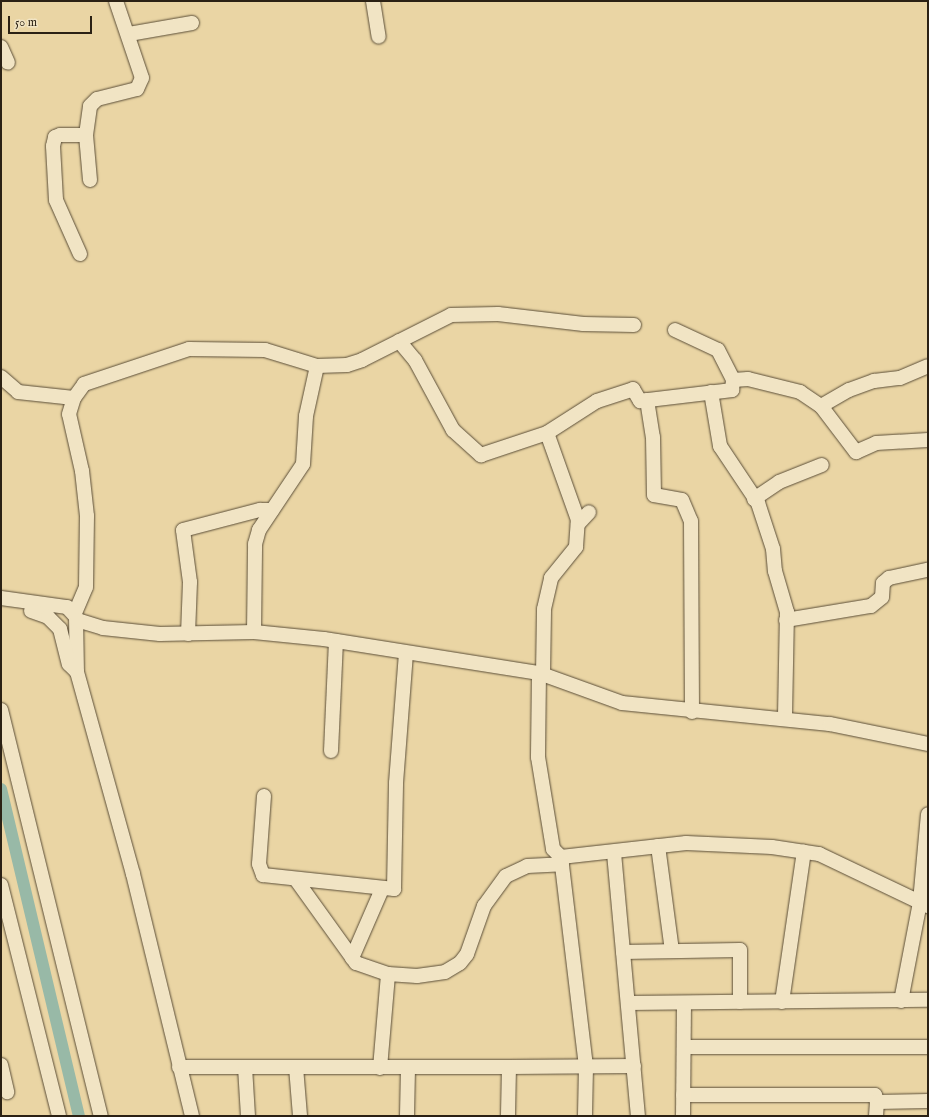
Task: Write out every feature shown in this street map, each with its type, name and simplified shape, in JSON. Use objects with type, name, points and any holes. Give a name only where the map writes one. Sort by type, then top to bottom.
[{"type":"street","points":[[90,180],[86,135],[87,113],[93,101],[137,89],[141,84],[129,34],[116,1]]},
{"type":"street","points":[[373,1],[379,37]]},
{"type":"street","points":[[129,34],[192,23]]},
{"type":"street","points":[[1,47],[8,63]]},
{"type":"street","points":[[76,246],[56,200],[54,141],[60,135],[86,135]]},
{"type":"street","points":[[60,629],[70,630],[76,619],[86,586],[87,516],[82,471],[69,414],[74,398],[84,384],[189,349],[265,350],[317,366],[347,365],[451,315],[498,314],[583,324],[634,325]]},
{"type":"street","points":[[399,341],[414,360],[453,430],[481,456],[547,433],[597,401],[634,389],[640,401],[732,390],[733,380],[718,350],[675,330]]},
{"type":"street","points":[[254,632],[255,544],[259,530],[303,464],[306,416],[317,366]]},
{"type":"street","points":[[821,406],[849,390],[874,381],[900,378],[928,366]]},
{"type":"street","points":[[1,377],[18,392],[74,398]]},
{"type":"street","points":[[733,380],[772,383],[800,392],[821,406],[856,452],[876,444],[928,440]]},
{"type":"street","points":[[712,392],[720,446],[762,513],[773,548],[786,620],[785,719]]},
{"type":"street","points":[[647,400],[653,437],[654,495],[682,500],[691,521],[692,712]]},
{"type":"street","points":[[547,433],[574,501],[578,524],[576,547],[551,578],[544,609],[538,757],[553,849],[562,860],[586,1067],[585,1116]]},
{"type":"street","points":[[754,499],[779,482],[822,465]]},
{"type":"street","points":[[188,634],[190,582],[183,530],[260,510],[272,510]]},
{"type":"street","points":[[578,524],[589,512]]},
{"type":"street","points":[[786,620],[871,606],[882,597],[883,583],[889,578],[928,570]]},
{"type":"street","points":[[1,598],[67,607],[76,619],[77,672],[133,874],[192,1116]]},
{"type":"street","points":[[1,605],[43,614],[60,629],[69,664],[77,672]]},
{"type":"street","points":[[76,619],[130,632],[188,634],[254,632],[336,641],[541,674],[622,703],[692,712],[785,719],[874,731],[928,744]]},
{"type":"street","points":[[331,751],[336,641]]},
{"type":"street","points":[[264,796],[260,871],[268,877],[382,889],[396,886],[396,782],[406,652]]},
{"type":"street","points":[[1,710],[101,1116]]},
{"type":"street","points":[[902,1001],[924,904],[928,814]]},
{"type":"street","points":[[297,880],[352,958],[367,969],[388,974],[417,976],[445,972],[460,963],[467,954],[484,906],[506,876],[527,866],[614,854],[658,846],[686,843],[819,854],[924,904]]},
{"type":"street","points":[[658,846],[672,951]]},
{"type":"street","points":[[782,1002],[804,852]]},
{"type":"street","points":[[614,854],[638,1116]]},
{"type":"street","points":[[1,885],[59,1116]]},
{"type":"street","points":[[352,958],[382,889]]},
{"type":"street","points":[[623,952],[740,950],[740,1002]]},
{"type":"street","points":[[380,1068],[388,974]]},
{"type":"street","points":[[628,1003],[928,1000]]},
{"type":"street","points":[[683,1116],[684,1003]]},
{"type":"street","points":[[684,1047],[928,1047]]},
{"type":"street","points":[[1,1065],[7,1092]]},
{"type":"street","points":[[179,1067],[408,1068],[634,1066]]},
{"type":"street","points":[[245,1067],[248,1116]]},
{"type":"street","points":[[296,1067],[300,1116]]},
{"type":"street","points":[[508,1116],[509,1067]]},
{"type":"street","points":[[407,1116],[408,1068]]},
{"type":"street","points":[[684,1095],[875,1096],[876,1109],[928,1101]]},
{"type":"waterway","points":[[1,789],[79,1116]]}]
